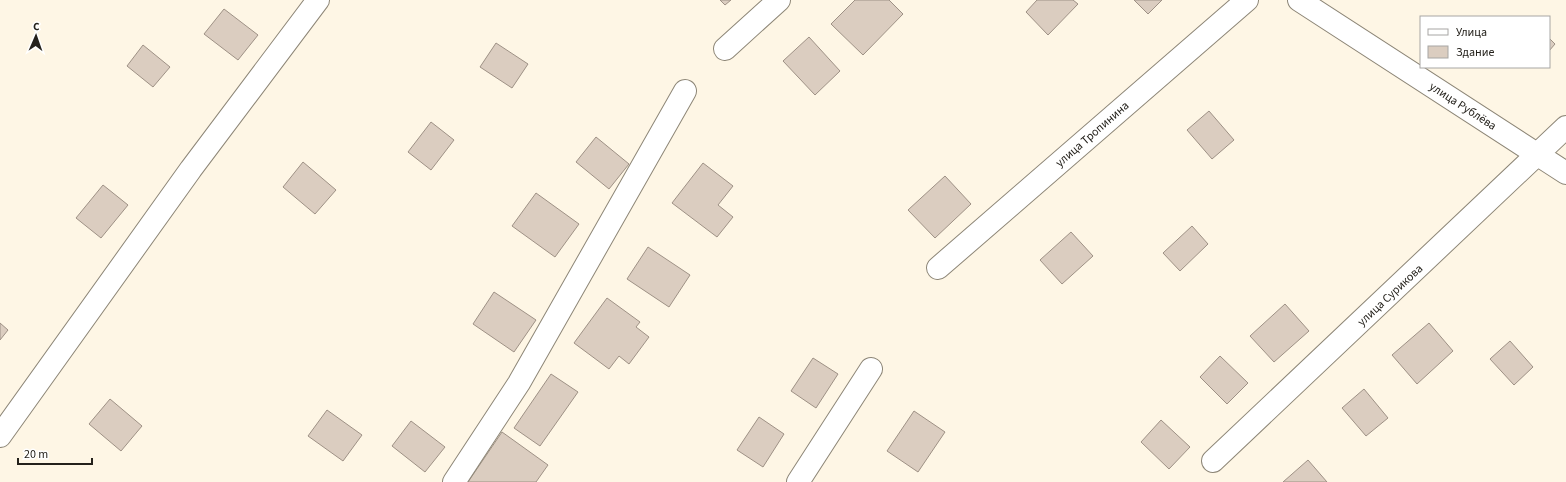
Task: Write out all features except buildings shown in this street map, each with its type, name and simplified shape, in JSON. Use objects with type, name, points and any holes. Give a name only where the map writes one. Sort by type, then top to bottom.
[{"type":"street","points":[[0,436],[191,169],[318,0]]},
{"type":"street","points":[[725,49],[779,0]]},
{"type":"street","name":"улица Тропинина","points":[[938,268],[1247,0]]},
{"type":"street","name":"улица Рублёва","points":[[1299,0],[1539,154],[1566,173]]},
{"type":"street","points":[[454,482],[519,383],[685,91]]},
{"type":"street","name":"улица Сурикова","points":[[1213,461],[1566,128]]},
{"type":"street","points":[[798,482],[871,369]]}]
